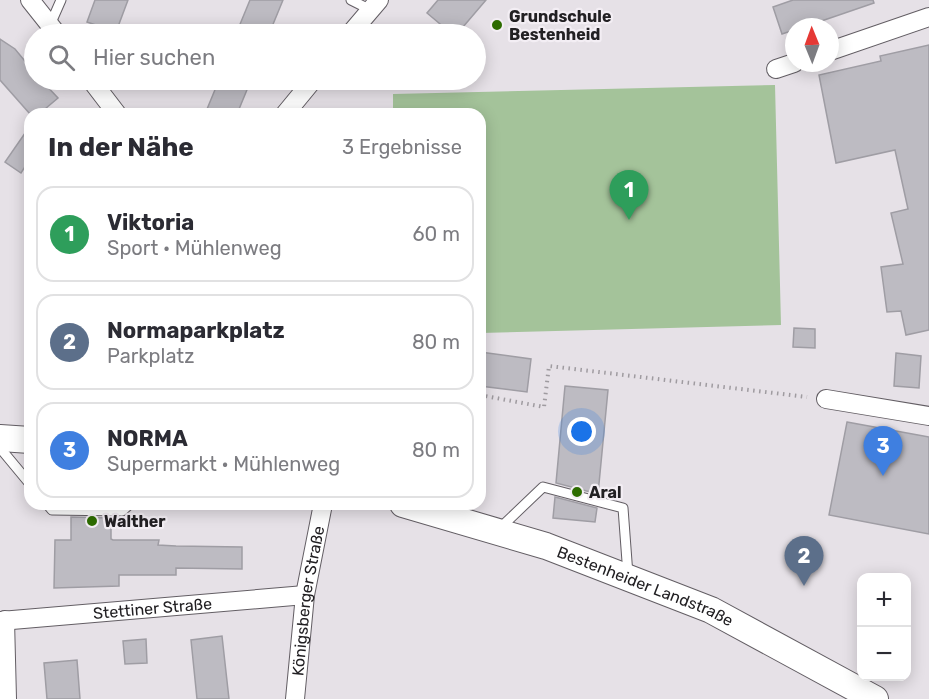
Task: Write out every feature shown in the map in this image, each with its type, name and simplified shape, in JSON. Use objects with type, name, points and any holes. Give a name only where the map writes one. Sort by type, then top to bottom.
[{"type":"main road","points":[[0,438],[24,440]]},
{"type":"main road","name":"Bestenheider Landstraße","points":[[424,510],[546,546],[711,610],[875,699]]},
{"type":"street","points":[[30,0],[48,24]]},
{"type":"street","points":[[359,24],[375,5]]},
{"type":"street","points":[[839,48],[929,17]]},
{"type":"street","points":[[776,69],[785,66]]},
{"type":"street","points":[[99,90],[112,108]]},
{"type":"street","points":[[290,108],[305,90]]},
{"type":"street","points":[[826,399],[929,416]]},
{"type":"street","name":"Königsberger Straße","points":[[295,699],[305,595],[321,510]]},
{"type":"street","name":"Stettiner Straße","points":[[2,621],[305,595]]},
{"type":"street","points":[[2,621],[7,699]]},
{"type":"lane","points":[[55,24],[61,0]]},
{"type":"lane","points":[[351,0],[375,5]]},
{"type":"lane","points":[[0,448],[24,477]]},
{"type":"lane","points":[[496,531],[543,487],[623,507],[628,577]]},
{"type":"lane","points":[[52,510],[122,512],[124,510]]},
{"type":"path","points":[[486,396],[544,407],[549,366],[826,399]]},
{"type":"green space","points":[[775,85],[781,325],[486,333],[486,108],[393,108],[393,94]]},
{"type":"building","points":[[95,0],[128,0],[119,24],[87,22]]},
{"type":"building","points":[[250,0],[283,0],[273,24],[240,24]]},
{"type":"building","points":[[438,0],[486,0],[466,24],[440,24],[427,13]]},
{"type":"building","points":[[793,0],[873,0],[874,3],[830,18],[785,18],[785,33],[782,34],[773,7]]},
{"type":"building","points":[[0,39],[15,49],[24,60],[24,90],[50,90],[58,98],[46,108],[25,108],[0,80]]},
{"type":"building","points":[[929,45],[929,330],[906,335],[901,311],[887,312],[881,267],[903,264],[891,213],[908,209],[895,150],[836,163],[819,75],[881,61],[880,56]]},
{"type":"building","points":[[215,90],[247,90],[239,108],[207,108]]},
{"type":"building","points":[[24,135],[24,168],[21,173],[5,162]]},
{"type":"building","points":[[794,328],[815,329],[815,348],[793,347]]},
{"type":"building","points":[[486,353],[531,359],[527,392],[486,387]]},
{"type":"building","points":[[896,353],[921,356],[919,388],[894,386]]},
{"type":"building","points":[[565,386],[608,390],[598,494],[556,483]]},
{"type":"building","points":[[847,422],[929,437],[929,534],[829,515]]},
{"type":"building","points":[[555,497],[597,508],[595,522],[553,518]]},
{"type":"building","points":[[71,517],[111,518],[111,539],[113,540],[159,540],[158,545],[176,546],[242,547],[242,569],[176,568],[176,575],[119,575],[119,586],[54,588],[55,540],[71,540]]},
{"type":"building","points":[[222,636],[229,699],[197,699],[191,640]]},
{"type":"building","points":[[146,639],[147,663],[125,664],[123,641]]},
{"type":"building","points":[[77,660],[80,699],[47,699],[44,663]]},
{"type":"place","name":"Grundschule Bestenheid","points":[[497,25]]},
{"type":"place","name":"Viktoria","points":[[629,220]]},
{"type":"place","name":"NORMA","points":[[883,476]]},
{"type":"place","name":"Aral","points":[[577,492]]},
{"type":"place","name":"Walther","points":[[92,521]]},
{"type":"place","name":"Normaparkplatz","points":[[804,586]]}]
